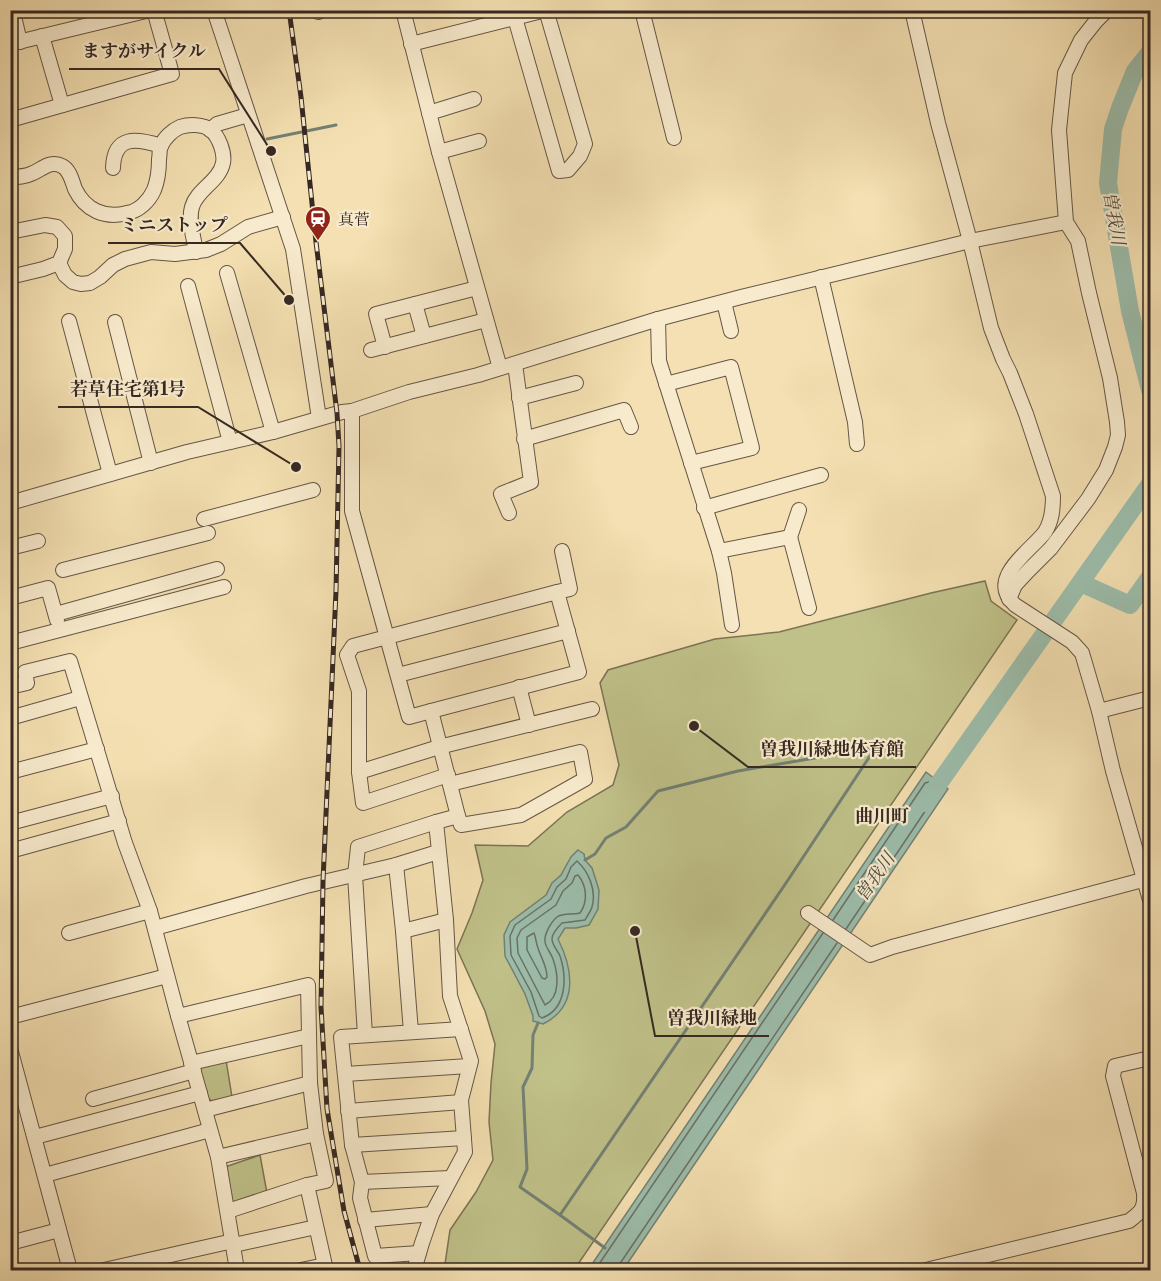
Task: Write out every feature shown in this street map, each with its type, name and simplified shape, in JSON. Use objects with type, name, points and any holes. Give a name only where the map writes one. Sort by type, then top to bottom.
[{"type":"street","points":[[10,120],[172,74],[152,10],[15,43],[15,12]]},
{"type":"street","points":[[214,10],[293,249],[319,418]]},
{"type":"street","points":[[403,10],[439,152],[500,368]]},
{"type":"street","points":[[411,44],[524,14],[546,10],[585,144],[580,156],[568,170],[560,171],[524,14]]},
{"type":"street","points":[[642,10],[674,138]]},
{"type":"street","points":[[912,10],[938,123],[991,328],[1026,414],[1053,496],[1051,521],[1010,570],[1006,579],[1006,587],[1012,602],[1072,642],[1082,653],[1113,771],[1148,879],[1150,900]]},
{"type":"street","points":[[1012,602],[1015,585],[1052,548],[1088,499],[1106,470],[1118,435],[1110,378],[1078,241],[1066,222],[1059,130],[1065,73],[1081,40],[1107,10]]},
{"type":"street","points":[[42,36],[62,105]]},
{"type":"street","points":[[429,113],[474,99]]},
{"type":"street","points":[[210,130],[217,124],[248,115]]},
{"type":"street","points":[[10,177],[20,177],[53,164],[63,166],[87,207],[100,213],[116,216],[132,212],[146,204],[158,177],[161,146],[170,134],[181,127],[199,126],[210,130],[221,146],[223,160],[218,174],[195,199],[192,208],[191,222],[196,252]]},
{"type":"street","points":[[113,168],[117,150],[126,142],[140,140],[161,146]]},
{"type":"street","points":[[439,152],[479,141]]},
{"type":"street","points":[[59,263],[73,282],[90,284],[113,265],[125,259],[151,252],[175,254],[206,250],[221,244],[248,227],[283,217]]},
{"type":"street","points":[[10,503],[187,452],[352,411],[409,392],[515,364],[658,319],[970,241],[1066,222]]},
{"type":"street","points":[[10,232],[45,225],[57,227],[65,236],[65,249],[59,263],[14,276]]},
{"type":"street","points":[[227,273],[273,432]]},
{"type":"street","points":[[822,277],[855,422],[857,444]]},
{"type":"street","points":[[188,286],[230,442]]},
{"type":"street","points":[[477,288],[376,314],[378,348],[486,320]]},
{"type":"street","points":[[724,302],[731,331]]},
{"type":"street","points":[[415,304],[424,336]]},
{"type":"street","points":[[658,319],[659,360],[719,551],[732,625]]},
{"type":"street","points":[[69,321],[110,474]]},
{"type":"street","points":[[115,322],[151,463]]},
{"type":"street","points":[[508,513],[501,494],[531,482],[515,364]]},
{"type":"street","points":[[666,384],[731,367],[752,448],[691,463]]},
{"type":"street","points":[[519,398],[576,383]]},
{"type":"street","points":[[524,439],[624,410],[631,427]]},
{"type":"street","points":[[352,411],[352,511],[410,717],[579,672],[557,592]]},
{"type":"street","points":[[705,508],[821,475]]},
{"type":"street","points":[[63,570],[206,526],[312,490]]},
{"type":"street","points":[[799,510],[790,537],[809,608]]},
{"type":"street","points":[[719,551],[790,537]]},
{"type":"street","points":[[10,548],[38,541]]},
{"type":"street","points":[[431,711],[439,747],[449,779],[460,825],[521,815],[585,779],[580,752],[449,779],[363,802],[359,772],[359,691],[347,655],[353,646],[570,589],[562,551]]},
{"type":"street","points":[[56,614],[217,569]]},
{"type":"street","points":[[10,644],[224,586]]},
{"type":"street","points":[[10,598],[48,588],[60,631]]},
{"type":"street","points":[[398,675],[568,632]]},
{"type":"street","points":[[10,687],[27,683],[25,672],[70,661],[125,843],[150,911],[218,1157],[237,1270]]},
{"type":"street","points":[[519,687],[529,725]]},
{"type":"street","points":[[10,718],[80,698]]},
{"type":"street","points":[[1099,711],[1150,698]]},
{"type":"street","points":[[359,772],[439,747],[592,709]]},
{"type":"street","points":[[10,772],[97,749]]},
{"type":"street","points":[[10,823],[112,796]]},
{"type":"street","points":[[365,1035],[355,875],[358,847],[458,816]]},
{"type":"street","points":[[10,851],[119,821]]},
{"type":"street","points":[[414,1270],[432,1214],[465,1152],[461,1102],[471,1061],[450,996],[446,920],[436,822]]},
{"type":"street","points":[[155,928],[438,852]]},
{"type":"street","points":[[396,865],[411,1032]]},
{"type":"street","points":[[808,913],[870,956],[892,947],[1148,879]]},
{"type":"street","points":[[69,933],[150,911]]},
{"type":"street","points":[[403,931],[446,920]]},
{"type":"street","points":[[10,1017],[168,976]]},
{"type":"street","points":[[178,1016],[308,985],[310,1083],[316,1134],[326,1181],[228,1211]]},
{"type":"street","points":[[419,1253],[375,1256],[360,1198],[362,1182],[352,1145],[341,1037],[461,1029]]},
{"type":"street","points":[[93,1099],[193,1067],[309,1036]]},
{"type":"street","points":[[10,1048],[70,1270]]},
{"type":"street","points":[[927,1270],[1129,1221],[1141,1212],[1145,1202],[1144,1193],[1113,1076],[1115,1066],[1150,1058]]},
{"type":"street","points":[[345,1074],[470,1066]]},
{"type":"street","points":[[205,1110],[310,1083]]},
{"type":"street","points":[[35,1137],[200,1093]]},
{"type":"street","points":[[348,1111],[461,1102]]},
{"type":"street","points":[[45,1175],[210,1130]]},
{"type":"street","points":[[218,1157],[316,1134]]},
{"type":"street","points":[[352,1145],[464,1138]]},
{"type":"street","points":[[362,1182],[450,1178]]},
{"type":"street","points":[[301,1270],[325,1268],[307,1185]]},
{"type":"street","points":[[365,1220],[432,1214]]},
{"type":"street","points":[[104,1270],[316,1227]]},
{"type":"street","points":[[10,1243],[59,1230]]},
{"type":"green space","points":[[985,581],[991,601],[1017,620],[574,1270],[442,1270],[450,1230],[476,1192],[493,1160],[489,1122],[495,1044],[485,1011],[457,949],[483,880],[475,845],[528,846],[567,812],[613,785],[619,765],[600,683],[608,670],[715,639],[779,632]]},
{"type":"green space","points":[[226,1060],[232,1097],[215,1103],[207,1098],[198,1066]]},
{"type":"green space","points":[[260,1155],[267,1193],[232,1205],[225,1167]]},
{"type":"water","points":[[926,772],[948,789],[623,1270],[588,1270]]},
{"type":"water","points":[[578,850],[584,854],[585,860],[592,868],[599,890],[598,909],[589,925],[565,928],[558,939],[567,962],[570,986],[563,1007],[543,1024],[533,1021],[525,994],[505,956],[504,935],[510,922],[546,895],[552,883],[561,875],[571,857]]},
{"type":"waterway","name":"曽我川","points":[[1150,52],[1135,71],[1113,129],[1108,183],[1130,311],[1150,390]]},
{"type":"waterway","points":[[267,139],[336,125]]},
{"type":"waterway","name":"曽我川","points":[[925,803],[1150,484]]},
{"type":"waterway","points":[[1081,583],[1130,605],[1150,577]]},
{"type":"waterway","points":[[538,1023],[533,1035],[532,1068],[523,1087],[527,1169],[520,1187],[560,1215],[872,753],[868,749],[738,771],[658,791],[626,827],[606,838],[595,854],[585,860]]},
{"type":"waterway","points":[[560,1215],[605,1248]]},
{"type":"railway","points":[[289,10],[301,97],[339,446],[336,591],[323,881],[321,1007],[327,1109],[344,1211],[360,1270]]},
{"type":"place","name":"ますがサイクル","points":[[271,151]]},
{"type":"place","name":"真菅","points":[[318,242]]},
{"type":"place","name":"ミニストップ","points":[[289,300]]},
{"type":"place","name":"若草住宅第1号","points":[[296,467]]},
{"type":"place","name":"曽我川緑地体育館","points":[[694,726]]},
{"type":"place","name":"曽我川緑地","points":[[635,931]]},
{"type":"district","name":"曲川町","points":[[882,816]]}]
